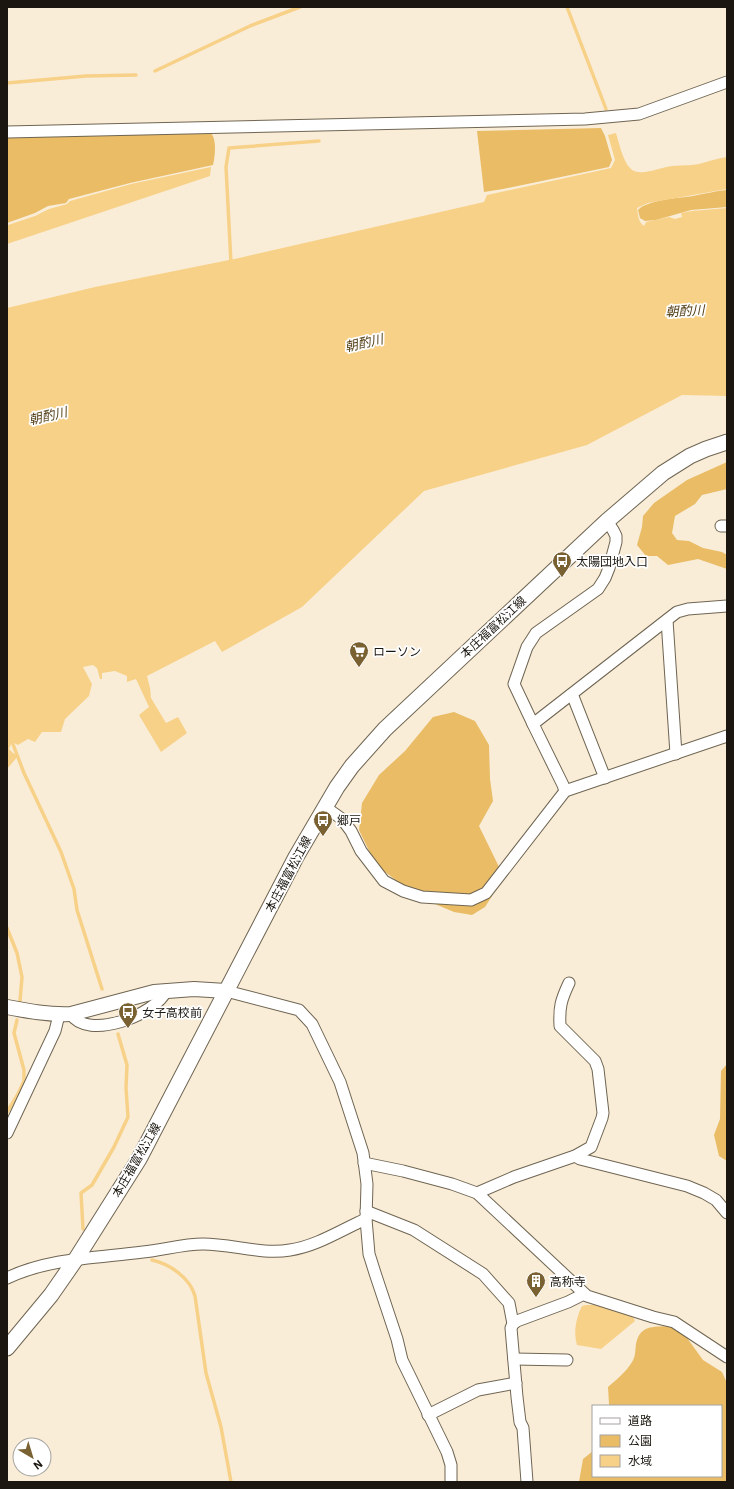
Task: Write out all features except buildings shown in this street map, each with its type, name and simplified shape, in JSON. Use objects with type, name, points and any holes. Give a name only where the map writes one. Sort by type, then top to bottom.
[{"type":"main road","name":"本庄福富松江線","points":[[7,1348],[46,1300],[76,1259],[139,1159],[296,857],[324,807],[352,766],[385,729],[607,521],[662,473],[706,449],[727,442]]},
{"type":"street","points":[[7,132],[585,119],[639,114],[727,82]]},
{"type":"street","points":[[566,790],[562,785],[514,684],[527,647],[536,633],[598,589],[609,568],[616,542],[616,536],[607,521]]},
{"type":"street","points":[[533,724],[677,612],[688,609],[727,606]]},
{"type":"street","points":[[667,620],[676,754]]},
{"type":"street","points":[[572,694],[604,778]]},
{"type":"street","points":[[324,807],[342,819],[351,831],[361,851],[384,881],[402,891],[422,897],[471,900],[486,893],[566,790],[727,736]]},
{"type":"street","points":[[477,1193],[514,1177],[575,1156],[591,1147],[603,1113],[598,1069],[595,1060],[560,1026],[559,1008],[569,983]]},
{"type":"street","points":[[7,1007],[28,1011],[65,1014],[84,1012],[137,996],[166,991],[194,989],[226,991],[299,1010],[312,1024],[340,1082],[363,1153],[367,1184],[366,1215],[369,1254],[397,1339],[402,1360],[447,1452],[451,1465],[451,1482]]},
{"type":"street","points":[[65,1014],[84,1024],[107,1025],[135,1016],[160,1001],[166,991]]},
{"type":"street","points":[[7,1133],[55,1031],[65,1014]]},
{"type":"street","points":[[575,1156],[580,1159],[687,1186],[716,1200],[727,1213]]},
{"type":"street","points":[[364,1163],[403,1171],[452,1184],[477,1193],[587,1296],[653,1317],[674,1322],[727,1357]]},
{"type":"street","points":[[7,1278],[51,1263],[188,1245],[204,1244],[271,1252],[289,1251],[304,1248],[366,1215],[414,1230],[483,1274],[508,1303],[513,1324],[511,1328],[520,1422],[523,1428],[527,1482]]},
{"type":"street","points":[[513,1324],[517,1321],[568,1302],[584,1294]]},
{"type":"street","points":[[514,1359],[566,1360]]},
{"type":"street","points":[[428,1415],[478,1390],[516,1383]]},
{"type":"green space","points":[[601,128],[612,160],[609,167],[484,192],[477,131]]},
{"type":"green space","points":[[211,133],[215,144],[213,165],[130,183],[69,199],[66,203],[48,206],[35,213],[7,223],[7,136]]},
{"type":"green space","points":[[727,190],[727,207],[691,210],[656,220],[645,221],[640,218],[638,210],[648,204]]},
{"type":"green space","points":[[727,462],[727,489],[702,495],[695,504],[675,516],[672,533],[677,540],[689,541],[703,548],[722,552],[727,555],[727,569],[698,559],[668,565],[657,556],[646,556],[637,545],[642,527],[643,516],[654,503],[687,480]]},
{"type":"green space","points":[[454,712],[475,721],[489,745],[490,779],[493,801],[479,826],[501,871],[492,896],[485,907],[472,915],[454,912],[418,897],[376,865],[359,830],[362,803],[379,775],[405,751],[433,717]]},
{"type":"green space","points":[[727,1064],[727,1161],[719,1156],[714,1135],[720,1119],[721,1071]]},
{"type":"green space","points":[[668,1326],[682,1331],[703,1360],[722,1372],[727,1383],[727,1482],[579,1482],[583,1459],[592,1452],[592,1477],[722,1477],[722,1405],[609,1405],[608,1387],[632,1362],[635,1355],[636,1344],[641,1333],[648,1328]]},
{"type":"water","name":"朝酌川","points":[[616,133],[625,161],[630,168],[638,172],[672,166],[698,164],[727,157],[727,189],[648,203],[637,208],[639,220],[644,226],[646,222],[669,217],[675,219],[682,217],[681,213],[727,208],[727,396],[682,395],[587,445],[424,491],[302,607],[222,652],[215,641],[147,676],[151,698],[166,723],[178,717],[187,733],[161,752],[139,715],[149,707],[136,679],[127,682],[127,676],[115,671],[102,673],[102,679],[100,679],[97,668],[93,665],[83,667],[92,684],[89,696],[65,719],[61,732],[42,732],[35,742],[28,739],[18,745],[12,742],[9,749],[18,756],[7,769],[7,308],[95,287],[239,258],[484,202],[487,195],[611,168],[615,160],[608,135]]},
{"type":"water","points":[[211,167],[210,176],[7,244],[8,225],[35,216],[49,209],[67,204],[70,201],[131,184]]},
{"type":"water","points":[[595,1305],[633,1316],[635,1321],[601,1349],[577,1345],[575,1330],[578,1315],[582,1306]]},
{"type":"waterway","points":[[155,71],[250,26],[300,7]]},
{"type":"waterway","points":[[567,7],[606,109]]},
{"type":"waterway","points":[[7,83],[86,76],[136,75]]},
{"type":"waterway","points":[[231,263],[226,167],[229,148],[319,141]]},
{"type":"waterway","points":[[11,739],[24,773],[61,852],[74,889],[77,910],[102,989]]},
{"type":"waterway","points":[[7,928],[17,953],[22,977],[20,1001]]},
{"type":"waterway","points":[[7,1112],[24,1081],[24,1070],[14,1033],[17,1020]]},
{"type":"waterway","points":[[83,1229],[81,1193],[92,1185],[114,1147],[128,1117],[126,1088],[127,1065],[118,1034]]},
{"type":"waterway","points":[[152,1260],[172,1268],[184,1278],[189,1283],[195,1296],[206,1373],[221,1427],[231,1482]]},
{"type":"place","name":"太陽団地入口","points":[[562,578]]},
{"type":"place","name":"ローソン","points":[[359,668]]},
{"type":"place","name":"郷戸","points":[[323,837]]},
{"type":"place","name":"女子高校前","points":[[128,1029]]},
{"type":"place","name":"高称寺","points":[[536,1298]]}]
